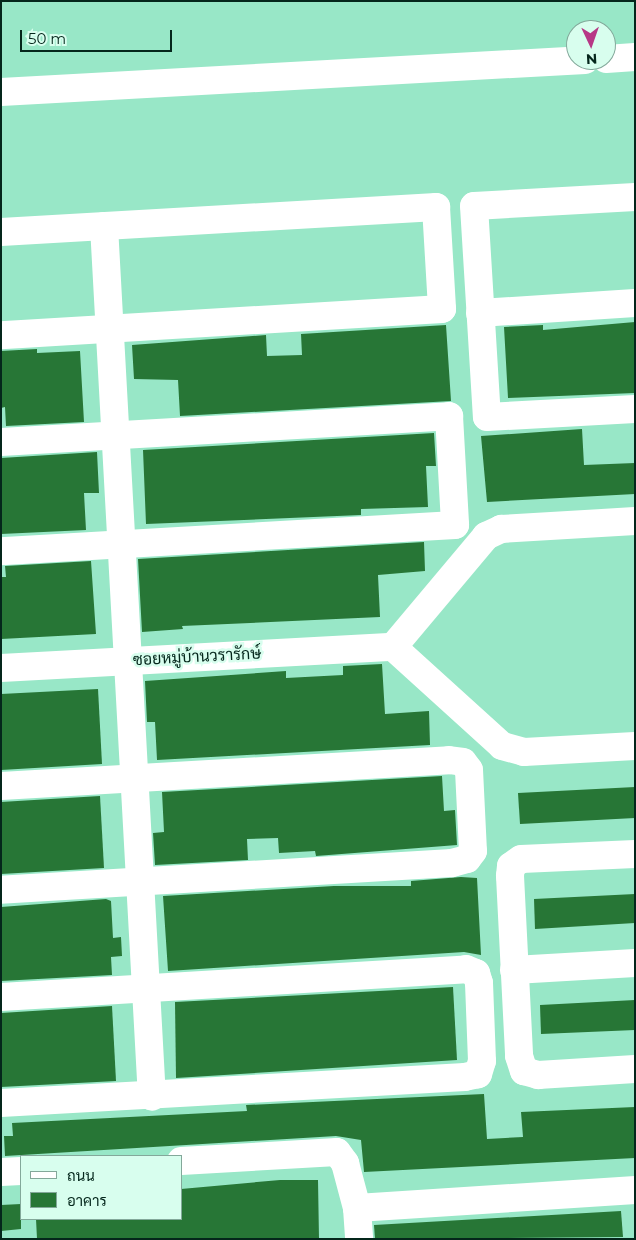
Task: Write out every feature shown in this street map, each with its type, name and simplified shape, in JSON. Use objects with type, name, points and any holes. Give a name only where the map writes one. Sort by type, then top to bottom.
[{"type":"street","points":[[616,58],[635,57]]},
{"type":"street","points":[[1,92],[566,61]]},
{"type":"street","points":[[635,197],[474,206],[487,417],[635,409]]},
{"type":"street","points":[[1,232],[436,207],[442,310],[1,335]]},
{"type":"street","points":[[104,226],[126,661],[152,1097]]},
{"type":"street","points":[[480,312],[635,303]]},
{"type":"street","points":[[1,442],[448,416],[455,525],[1,551]]},
{"type":"street","points":[[635,521],[501,528],[486,536],[393,647],[502,746],[524,752],[635,746]]},
{"type":"street","name":"ซอยหมู่บ้านวรารักษ์","points":[[1,668],[393,647]]},
{"type":"street","points":[[1,786],[449,760],[463,762],[469,770],[473,851],[467,859],[1,890]]},
{"type":"street","points":[[635,854],[521,859],[511,866],[519,1056],[524,1071],[538,1074],[635,1069]]},
{"type":"street","points":[[514,970],[635,963]]},
{"type":"street","points":[[1,997],[466,969],[476,973],[479,983],[482,1061],[478,1074],[152,1097],[1,1103]]},
{"type":"street","points":[[182,1161],[336,1152],[345,1163],[357,1208],[359,1239]]},
{"type":"street","points":[[1,1172],[20,1171]]},
{"type":"street","points":[[357,1208],[635,1190]]},
{"type":"building","points":[[635,322],[635,393],[508,398],[504,327],[543,325],[543,330]]},
{"type":"building","points":[[446,325],[451,401],[180,416],[178,380],[134,379],[132,345],[266,335],[267,356],[302,355],[301,334]]},
{"type":"building","points":[[37,349],[37,353],[80,351],[84,422],[6,426],[5,407],[1,408],[1,351]]},
{"type":"building","points":[[582,429],[584,465],[635,463],[635,494],[487,502],[481,436]]},
{"type":"building","points":[[434,433],[436,466],[426,466],[428,507],[361,509],[361,515],[146,524],[143,450]]},
{"type":"building","points":[[97,452],[99,493],[84,493],[86,530],[1,534],[1,458]]},
{"type":"building","points":[[424,542],[425,571],[378,575],[380,617],[182,626],[183,629],[142,632],[138,559]]},
{"type":"building","points":[[91,561],[96,634],[1,639],[1,577],[6,577],[5,566]]},
{"type":"building","points":[[382,664],[385,714],[429,711],[430,745],[157,760],[155,722],[147,722],[145,681],[286,671],[286,678],[343,675],[343,666]]},
{"type":"building","points":[[98,689],[102,764],[1,770],[1,694]]},
{"type":"building","points":[[442,776],[444,811],[455,810],[457,845],[316,856],[315,851],[279,853],[278,838],[247,839],[248,860],[155,865],[153,833],[164,832],[162,792]]},
{"type":"building","points":[[635,787],[635,818],[520,824],[518,793]]},
{"type":"building","points":[[100,796],[104,868],[1,874],[1,802]]},
{"type":"building","points":[[461,877],[477,878],[481,955],[464,952],[168,971],[163,896],[334,886],[411,886],[411,881]]},
{"type":"building","points":[[635,894],[635,923],[535,929],[534,899]]},
{"type":"building","points":[[106,899],[111,901],[113,938],[121,937],[122,956],[111,957],[112,975],[1,981],[1,907]]},
{"type":"building","points":[[453,987],[457,1060],[176,1078],[175,1002]]},
{"type":"building","points":[[635,1000],[635,1030],[541,1034],[540,1005]]},
{"type":"building","points":[[112,1006],[116,1081],[1,1087],[1,1013]]},
{"type":"building","points":[[484,1094],[487,1139],[523,1137],[521,1112],[635,1107],[635,1158],[364,1172],[361,1140],[336,1136],[5,1156],[4,1136],[13,1136],[12,1123],[247,1111],[246,1105]]},
{"type":"building","points":[[280,1180],[318,1180],[319,1239],[37,1239],[36,1220],[182,1220],[182,1189]]},
{"type":"building","points":[[20,1204],[21,1229],[1,1231],[1,1205]]},
{"type":"building","points":[[621,1211],[623,1237],[375,1239],[374,1225]]}]
